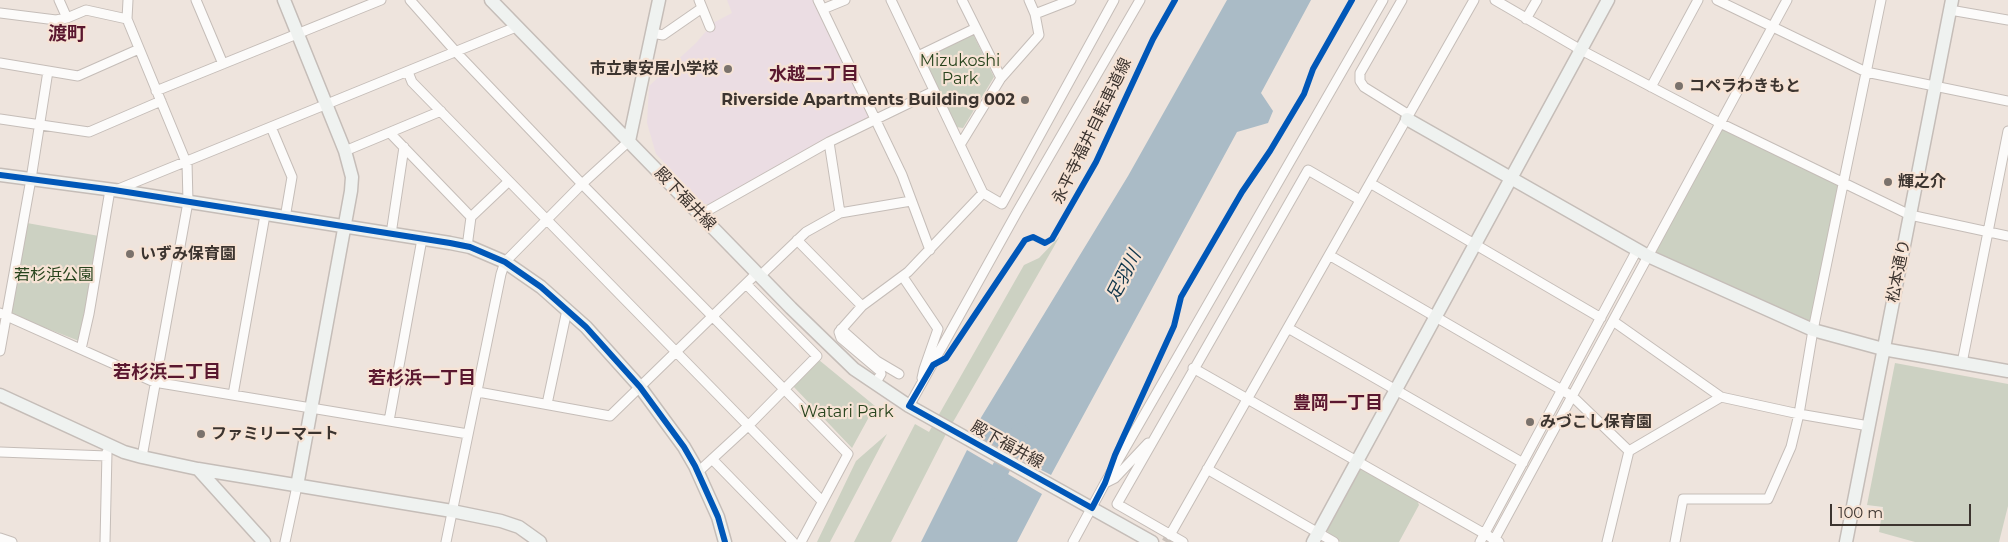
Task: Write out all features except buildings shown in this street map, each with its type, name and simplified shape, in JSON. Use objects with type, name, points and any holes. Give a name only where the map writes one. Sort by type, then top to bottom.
[{"type":"street","points":[[59,0],[67,18]]},
{"type":"street","points":[[128,0],[127,19],[186,162],[188,202],[154,382],[142,457]]},
{"type":"street","points":[[196,0],[223,64]]},
{"type":"street","points":[[284,0],[345,151],[352,178],[285,542]]},
{"type":"street","points":[[156,91],[381,0]]},
{"type":"street","points":[[410,0],[456,52],[582,184],[848,454],[801,542]]},
{"type":"street","name":"殿下福井線","points":[[491,0],[844,360],[875,384],[909,406],[1152,542]]},
{"type":"street","points":[[446,542],[505,262],[582,184],[629,141],[659,0]]},
{"type":"street","points":[[818,0],[902,175],[930,250]]},
{"type":"street","points":[[823,9],[845,0]]},
{"type":"street","points":[[891,0],[984,193],[1002,204],[1114,0]]},
{"type":"street","points":[[962,0],[1000,78]]},
{"type":"street","points":[[960,145],[1000,78],[1038,35],[1035,14],[1030,0]]},
{"type":"street","points":[[1035,14],[1071,0]]},
{"type":"street","points":[[909,406],[1017,212],[1140,0]]},
{"type":"street","points":[[1073,542],[1105,483],[1383,0]]},
{"type":"street","points":[[1402,0],[1360,73],[1360,81],[1364,86],[1408,117],[1511,179],[1643,253],[1813,330],[1883,349],[2008,371]]},
{"type":"street","points":[[1170,535],[1474,0]]},
{"type":"street","points":[[1495,0],[1581,50],[1650,87],[1843,184],[1910,215],[2008,236]]},
{"type":"street","points":[[1526,19],[1536,0]]},
{"type":"street","points":[[1316,538],[1608,0]]},
{"type":"street","points":[[1650,87],[1698,0]]},
{"type":"street","points":[[1717,0],[1866,72],[2008,101]]},
{"type":"street","points":[[1483,538],[1601,318],[1643,253],[1720,123],[1786,0]]},
{"type":"street","points":[[1675,542],[1683,499],[1768,498],[1791,447],[1799,414],[1813,330],[1881,0]]},
{"type":"street","points":[[652,32],[663,35],[701,4],[710,27]]},
{"type":"street","points":[[1951,5],[2008,20]]},
{"type":"street","name":"松本通り","points":[[1846,542],[1951,5]]},
{"type":"street","points":[[0,13],[45,20],[67,18],[86,10],[127,19]]},
{"type":"street","points":[[112,190],[271,128],[516,27]]},
{"type":"street","points":[[918,56],[976,28]]},
{"type":"street","points":[[0,63],[78,76],[139,49]]},
{"type":"street","points":[[0,351],[3,314],[31,180],[48,71]]},
{"type":"street","points":[[408,72],[412,82],[822,501]]},
{"type":"street","points":[[700,215],[828,142],[934,91]]},
{"type":"street","points":[[0,119],[89,132],[161,101]]},
{"type":"street","points":[[345,151],[441,112]]},
{"type":"street","points":[[271,128],[292,177],[285,218]]},
{"type":"street","points":[[1962,363],[2008,131]]},
{"type":"street","points":[[390,133],[471,217]]},
{"type":"street","points":[[828,142],[840,213]]},
{"type":"street","points":[[391,234],[404,147]]},
{"type":"street","points":[[1183,542],[1117,504],[1193,368],[1308,170],[1360,200]]},
{"type":"street","points":[[0,175],[112,190],[422,239],[467,247],[505,262],[541,287],[586,327],[640,387],[684,447],[698,472],[718,517],[725,542]]},
{"type":"street","points":[[467,247],[471,217],[509,181]]},
{"type":"street","points":[[1370,183],[1601,318]]},
{"type":"street","points":[[81,349],[90,314],[112,190]]},
{"type":"street","points":[[875,384],[881,372],[840,337],[839,332],[862,306],[904,277],[984,193]]},
{"type":"street","points":[[478,392],[610,416],[746,284],[806,232],[840,213],[912,201]]},
{"type":"street","points":[[232,395],[265,215]]},
{"type":"street","points":[[389,421],[422,239]]},
{"type":"street","points":[[797,240],[862,306]]},
{"type":"street","points":[[1193,368],[1357,461],[1483,538],[1496,541],[1612,321],[1643,253]]},
{"type":"street","points":[[1329,255],[1572,396],[1629,451]]},
{"type":"street","points":[[904,277],[938,330],[924,369],[922,384]]},
{"type":"street","points":[[698,472],[748,426],[817,356],[746,284]]},
{"type":"street","points":[[546,404],[567,310]]},
{"type":"street","points":[[3,314],[154,382],[468,434]]},
{"type":"street","points":[[1612,321],[1721,397],[1799,414],[1869,426]]},
{"type":"street","points":[[1288,328],[1522,463]]},
{"type":"street","points":[[841,329],[877,361],[899,374]]},
{"type":"street","points":[[0,395],[107,450]]},
{"type":"street","points":[[1607,542],[1629,451],[1721,397]]},
{"type":"street","points":[[1105,483],[1115,478],[1143,447],[1153,439]]},
{"type":"street","points":[[104,542],[107,450]]},
{"type":"street","points":[[0,452],[107,450],[198,469],[452,511],[515,525],[540,542]]},
{"type":"street","points":[[712,459],[793,542]]},
{"type":"street","points":[[198,469],[264,542]]},
{"type":"street","points":[[1208,469],[1316,538],[1334,542]]},
{"type":"street","points":[[0,538],[12,542]]},
{"type":"shaded area","points":[[727,0],[814,0],[869,114],[867,119],[710,204],[704,204],[656,154],[647,123],[649,86],[696,43],[713,23],[732,13]]},
{"type":"green space","name":"Mizukoshi Park","points":[[973,34],[994,77],[963,128],[956,127],[923,57]]},
{"type":"green space","points":[[1718,127],[1843,184],[1813,330],[1650,252]]},
{"type":"green space","name":"若杉浜公園","points":[[27,223],[99,236],[79,341],[10,314]]},
{"type":"green space","points":[[1060,236],[945,436],[891,542],[854,542],[915,424],[929,432],[1024,265],[1039,258]]},
{"type":"green space","name":"Watari Park","points":[[819,360],[875,406],[852,448],[793,386]]},
{"type":"green space","points":[[1895,363],[2008,384],[2008,506],[1999,542],[1915,542],[1879,532],[1883,507],[1867,505]]},
{"type":"green space","points":[[887,434],[830,542],[817,542],[856,461]]},
{"type":"green space","points":[[1363,469],[1417,500],[1419,505],[1399,542],[1341,542],[1328,535],[1327,530],[1359,470]]},
{"type":"water","points":[[1227,0],[1311,0],[1261,93],[1273,111],[1268,123],[1237,132],[1051,475],[971,434],[1128,176]]},
{"type":"water","points":[[967,450],[1042,494],[1017,542],[921,542]]},
{"type":"waterway","name":"足羽川","points":[[989,491],[1020,432]]},
{"type":"tunnel","points":[[1166,542],[1170,535]]},
{"type":"cycle path","name":"永平寺福井自転車道線","points":[[1175,0],[1153,39],[1096,162],[1052,239],[1045,243],[1033,237],[1025,240],[946,358],[933,365],[909,406],[1092,508],[1105,483],[1115,455],[1174,326],[1181,297],[1242,192],[1270,151],[1304,94],[1313,69],[1352,0]]},
{"type":"cycle path","points":[[0,175],[114,190],[450,243],[470,247],[505,262],[541,287],[586,327],[640,387],[684,447],[695,466],[718,517],[725,542]]},
{"type":"place","name":"市立東安居小学校","points":[[728,69]]},
{"type":"place","name":"コペラわきもと","points":[[1679,86]]},
{"type":"place","name":"Riverside Apartments Building 002","points":[[1025,100]]},
{"type":"place","name":"輝之介","points":[[1888,182]]},
{"type":"place","name":"いずみ保育園","points":[[130,254]]},
{"type":"place","name":"みづこし保育園","points":[[1530,422]]},
{"type":"place","name":"ファミリーマート","points":[[201,434]]},
{"type":"district","name":"渡町","points":[[67,34]]},
{"type":"district","name":"水越二丁目","points":[[814,75]]},
{"type":"district","name":"若杉浜二丁目","points":[[167,373]]},
{"type":"district","name":"若杉浜一丁目","points":[[422,379]]},
{"type":"district","name":"豊岡一丁目","points":[[1338,404]]}]
